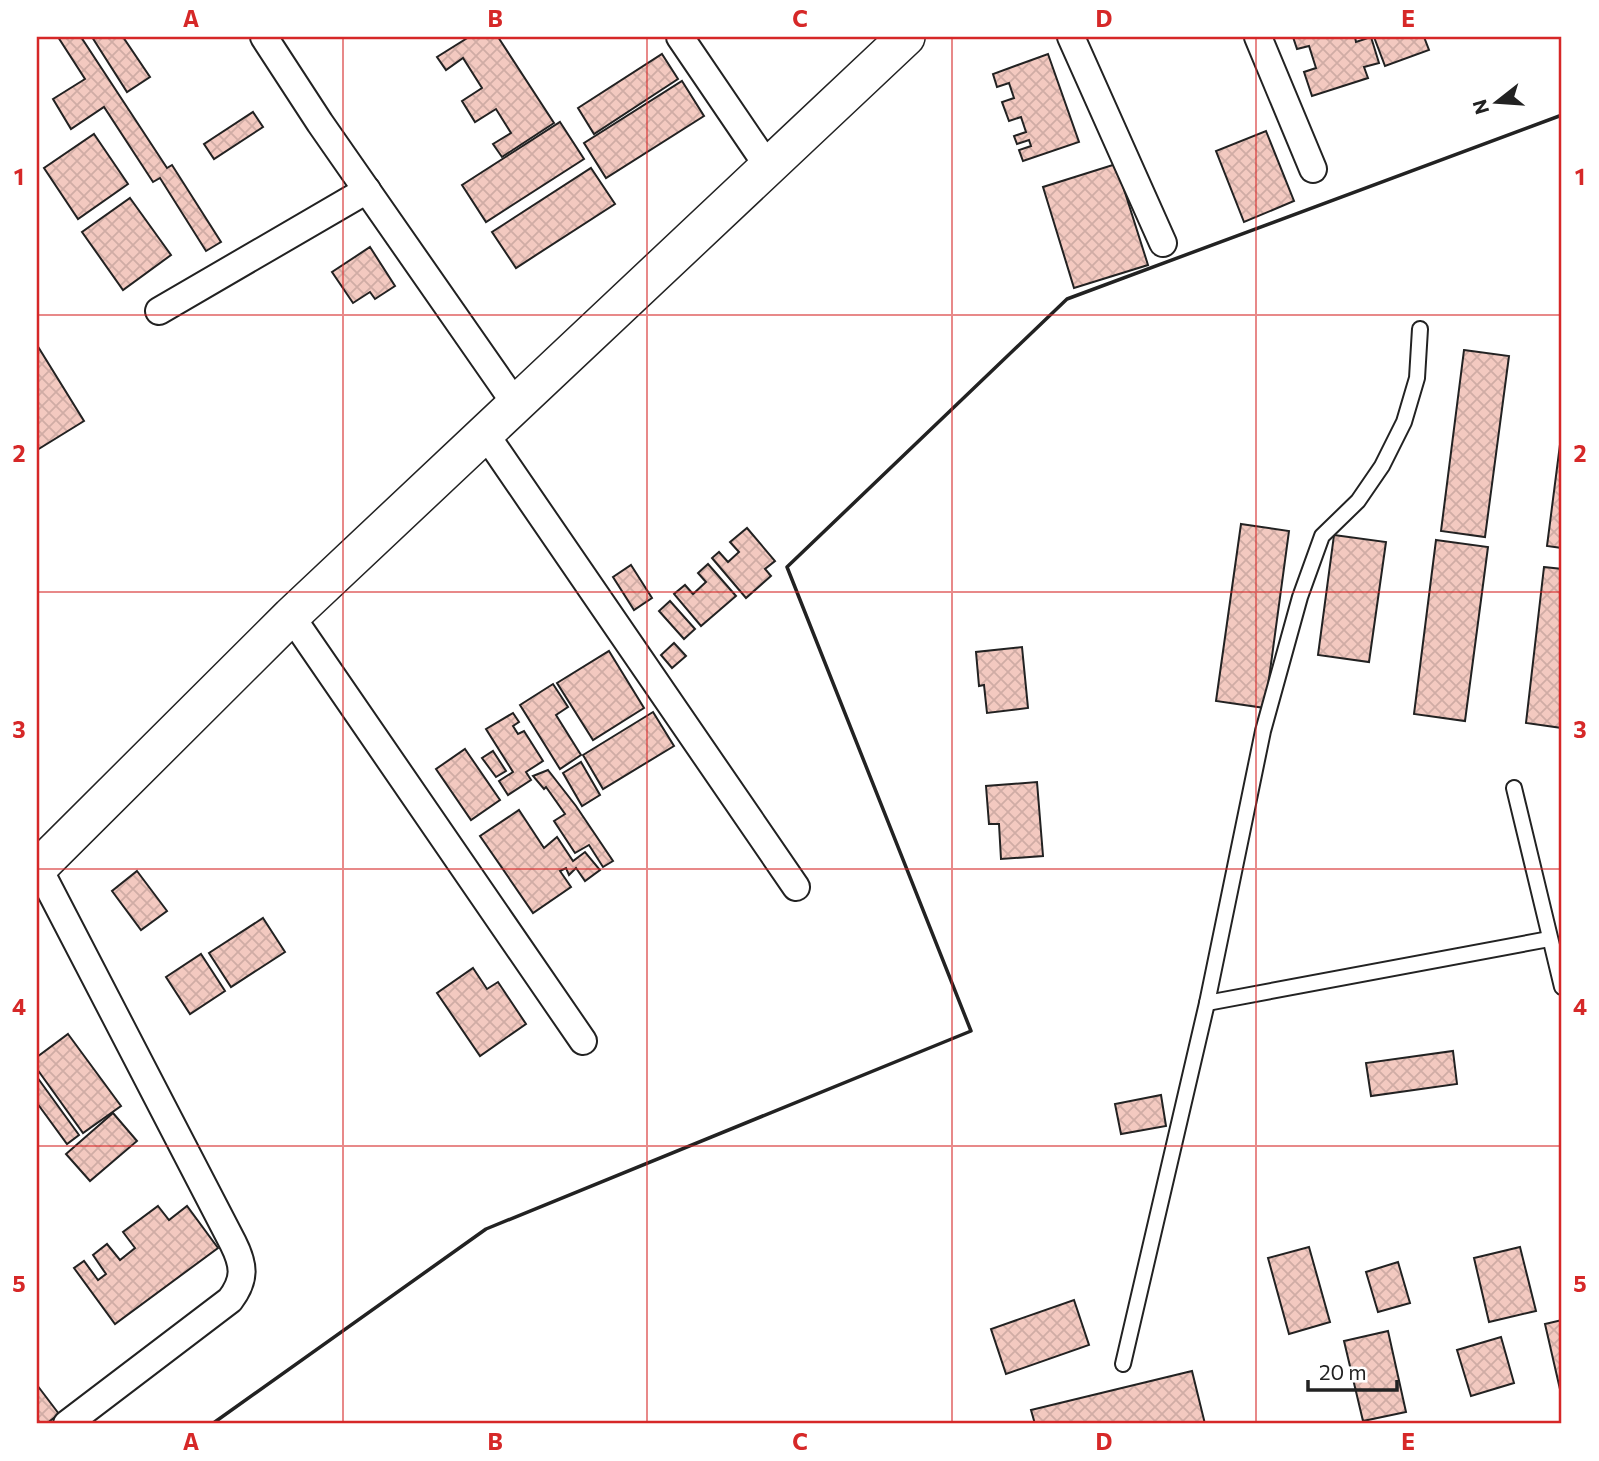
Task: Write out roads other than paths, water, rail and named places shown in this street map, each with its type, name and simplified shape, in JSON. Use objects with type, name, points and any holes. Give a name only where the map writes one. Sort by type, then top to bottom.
[{"type":"street","points":[[264,37],[515,403]]},
{"type":"street","points":[[680,37],[769,168]]},
{"type":"street","points":[[1071,37],[1163,243]]},
{"type":"street","points":[[1258,37],[1312,169]]},
{"type":"street","points":[[67,1424],[230,1300],[243,1277],[243,1269],[233,1243],[38,868],[291,616],[486,435],[515,403],[769,168],[902,38]]},
{"type":"street","points":[[159,311],[367,190]]},
{"type":"street","points":[[486,435],[796,887]]},
{"type":"street","points":[[291,616],[583,1041]]},
{"type":"lane","points":[[1123,1364],[1207,1003],[1263,732],[1300,597],[1322,536],[1358,501],[1382,466],[1404,422],[1417,378],[1420,329]]},
{"type":"lane","points":[[1514,788],[1562,987]]},
{"type":"lane","points":[[1207,1003],[1549,939]]}]
